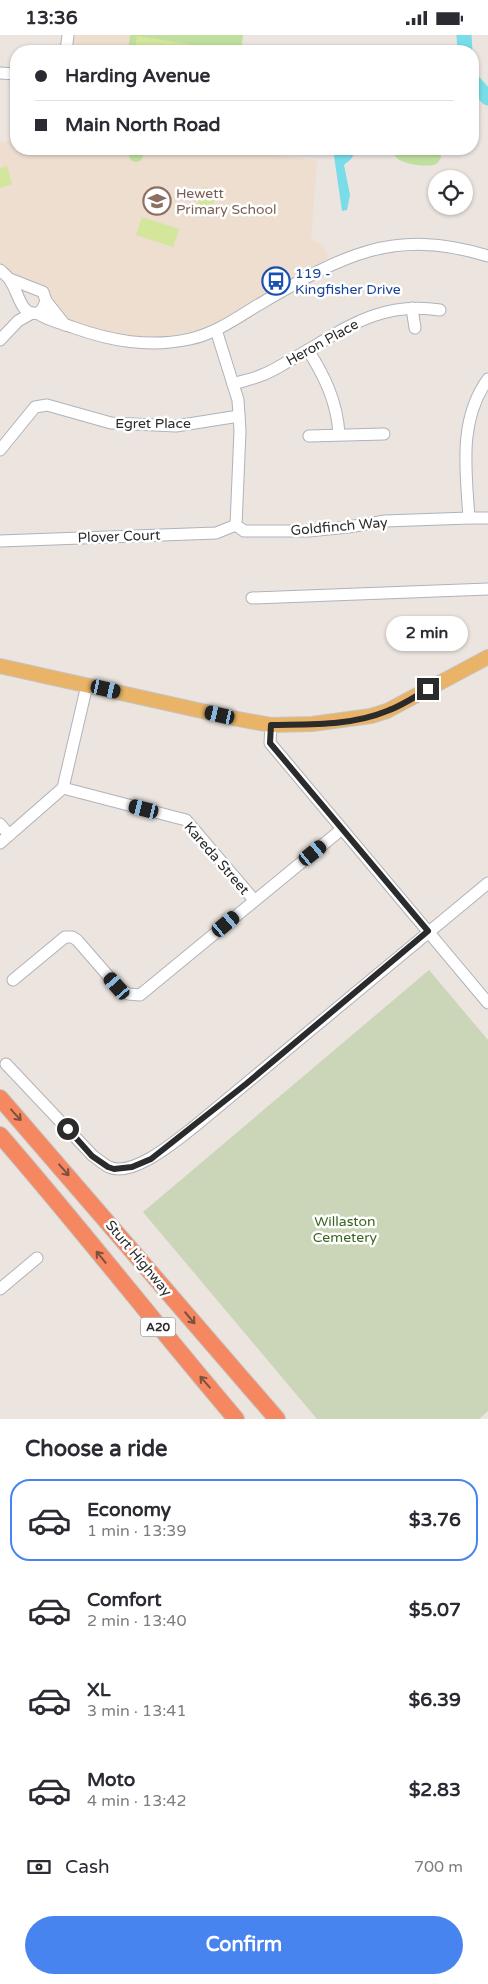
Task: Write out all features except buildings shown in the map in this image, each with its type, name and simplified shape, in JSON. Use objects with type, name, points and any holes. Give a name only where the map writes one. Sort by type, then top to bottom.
[{"type":"highway","name":"Sturt Highway","points":[[0,1098],[277,1419]]},
{"type":"highway","name":"Sturt Highway","points":[[0,1135],[236,1419]]},
{"type":"main road","points":[[0,666],[271,725],[337,722],[387,711],[488,657]]},
{"type":"street","points":[[10,279],[23,309],[46,319],[103,338],[134,343],[192,339],[216,330],[327,266],[370,250],[414,243],[454,246],[488,256]]},
{"type":"street","points":[[0,270],[10,279],[35,287],[43,292],[46,301],[65,325]]},
{"type":"street","points":[[3,337],[25,290],[35,287]]},
{"type":"street","points":[[3,337],[18,321],[44,307],[46,301]]},
{"type":"street","name":"Heron Place","points":[[233,383],[263,375],[353,323],[368,317],[397,308],[440,310]]},
{"type":"street","points":[[412,308],[414,328]]},
{"type":"street","points":[[216,330],[238,400],[240,431],[236,525]]},
{"type":"street","points":[[308,350],[324,376],[333,398],[339,434]]},
{"type":"street","points":[[469,518],[465,441],[467,428],[475,405],[488,379]]},
{"type":"street","name":"Egret Place","points":[[0,449],[35,407],[47,405],[110,423],[176,426],[239,416]]},
{"type":"street","points":[[309,436],[384,434]]},
{"type":"street","name":"Goldfinch Way","points":[[236,525],[241,530],[249,531],[309,531],[385,521],[488,518]]},
{"type":"street","name":"Plover Court","points":[[0,541],[216,533],[236,525]]},
{"type":"street","points":[[252,598],[488,589]]},
{"type":"street","points":[[0,843],[63,788],[87,685]]},
{"type":"street","points":[[271,725],[270,743],[488,1003]]},
{"type":"street","name":"Kareda Street","points":[[63,788],[186,820],[254,900]]},
{"type":"street","points":[[0,824],[9,835]]},
{"type":"street","points":[[13,980],[65,937],[72,937],[77,940],[117,986],[128,994],[140,995],[342,829]]},
{"type":"street","points":[[6,1064],[92,1156],[114,1169],[132,1167],[151,1159],[195,1126],[488,883]]},
{"type":"street","points":[[0,1289],[37,1258]]},
{"type":"shaded area","points":[[74,35],[130,35],[129,45],[73,45]]},
{"type":"shaded area","name":"Hewett Primary School","points":[[10,140],[10,155],[276,155],[317,161],[311,240],[323,245],[328,258],[258,299],[234,317],[202,330],[153,338],[127,336],[89,327],[68,319],[56,310],[49,290],[44,285],[16,279],[0,264],[0,143]]},
{"type":"green space","points":[[130,35],[243,35],[242,45],[129,45]]},
{"type":"green space","points":[[137,36],[194,45],[136,45]]},
{"type":"green space","points":[[129,155],[143,155],[141,160],[136,162]]},
{"type":"green space","points":[[440,155],[441,157],[437,163],[424,166],[402,161],[395,156]]},
{"type":"green space","points":[[7,166],[12,184],[0,188],[0,168]]},
{"type":"green space","points":[[203,187],[217,191],[209,216],[195,211]]},
{"type":"green space","points":[[142,217],[179,229],[173,247],[136,235]]},
{"type":"green space","name":"Willaston Cemetery","points":[[429,970],[488,1040],[488,1411],[479,1419],[317,1419],[143,1212]]},
{"type":"water","points":[[334,155],[353,155],[344,165],[350,195],[347,210],[342,211]]},
{"type":"waterway","points":[[464,35],[465,45]]},
{"type":"waterway","points":[[479,88],[488,98]]},
{"type":"place","name":"Hewett Primary School","points":[[157,201]]},
{"type":"place","name":"119 - Kingfisher Drive","points":[[276,281]]},
{"type":"route","points":[[68,1129],[92,1156],[108,1167],[114,1169],[132,1167],[151,1159],[195,1126],[428,931],[270,743],[271,725],[337,722],[371,716],[387,711],[428,689]]}]
